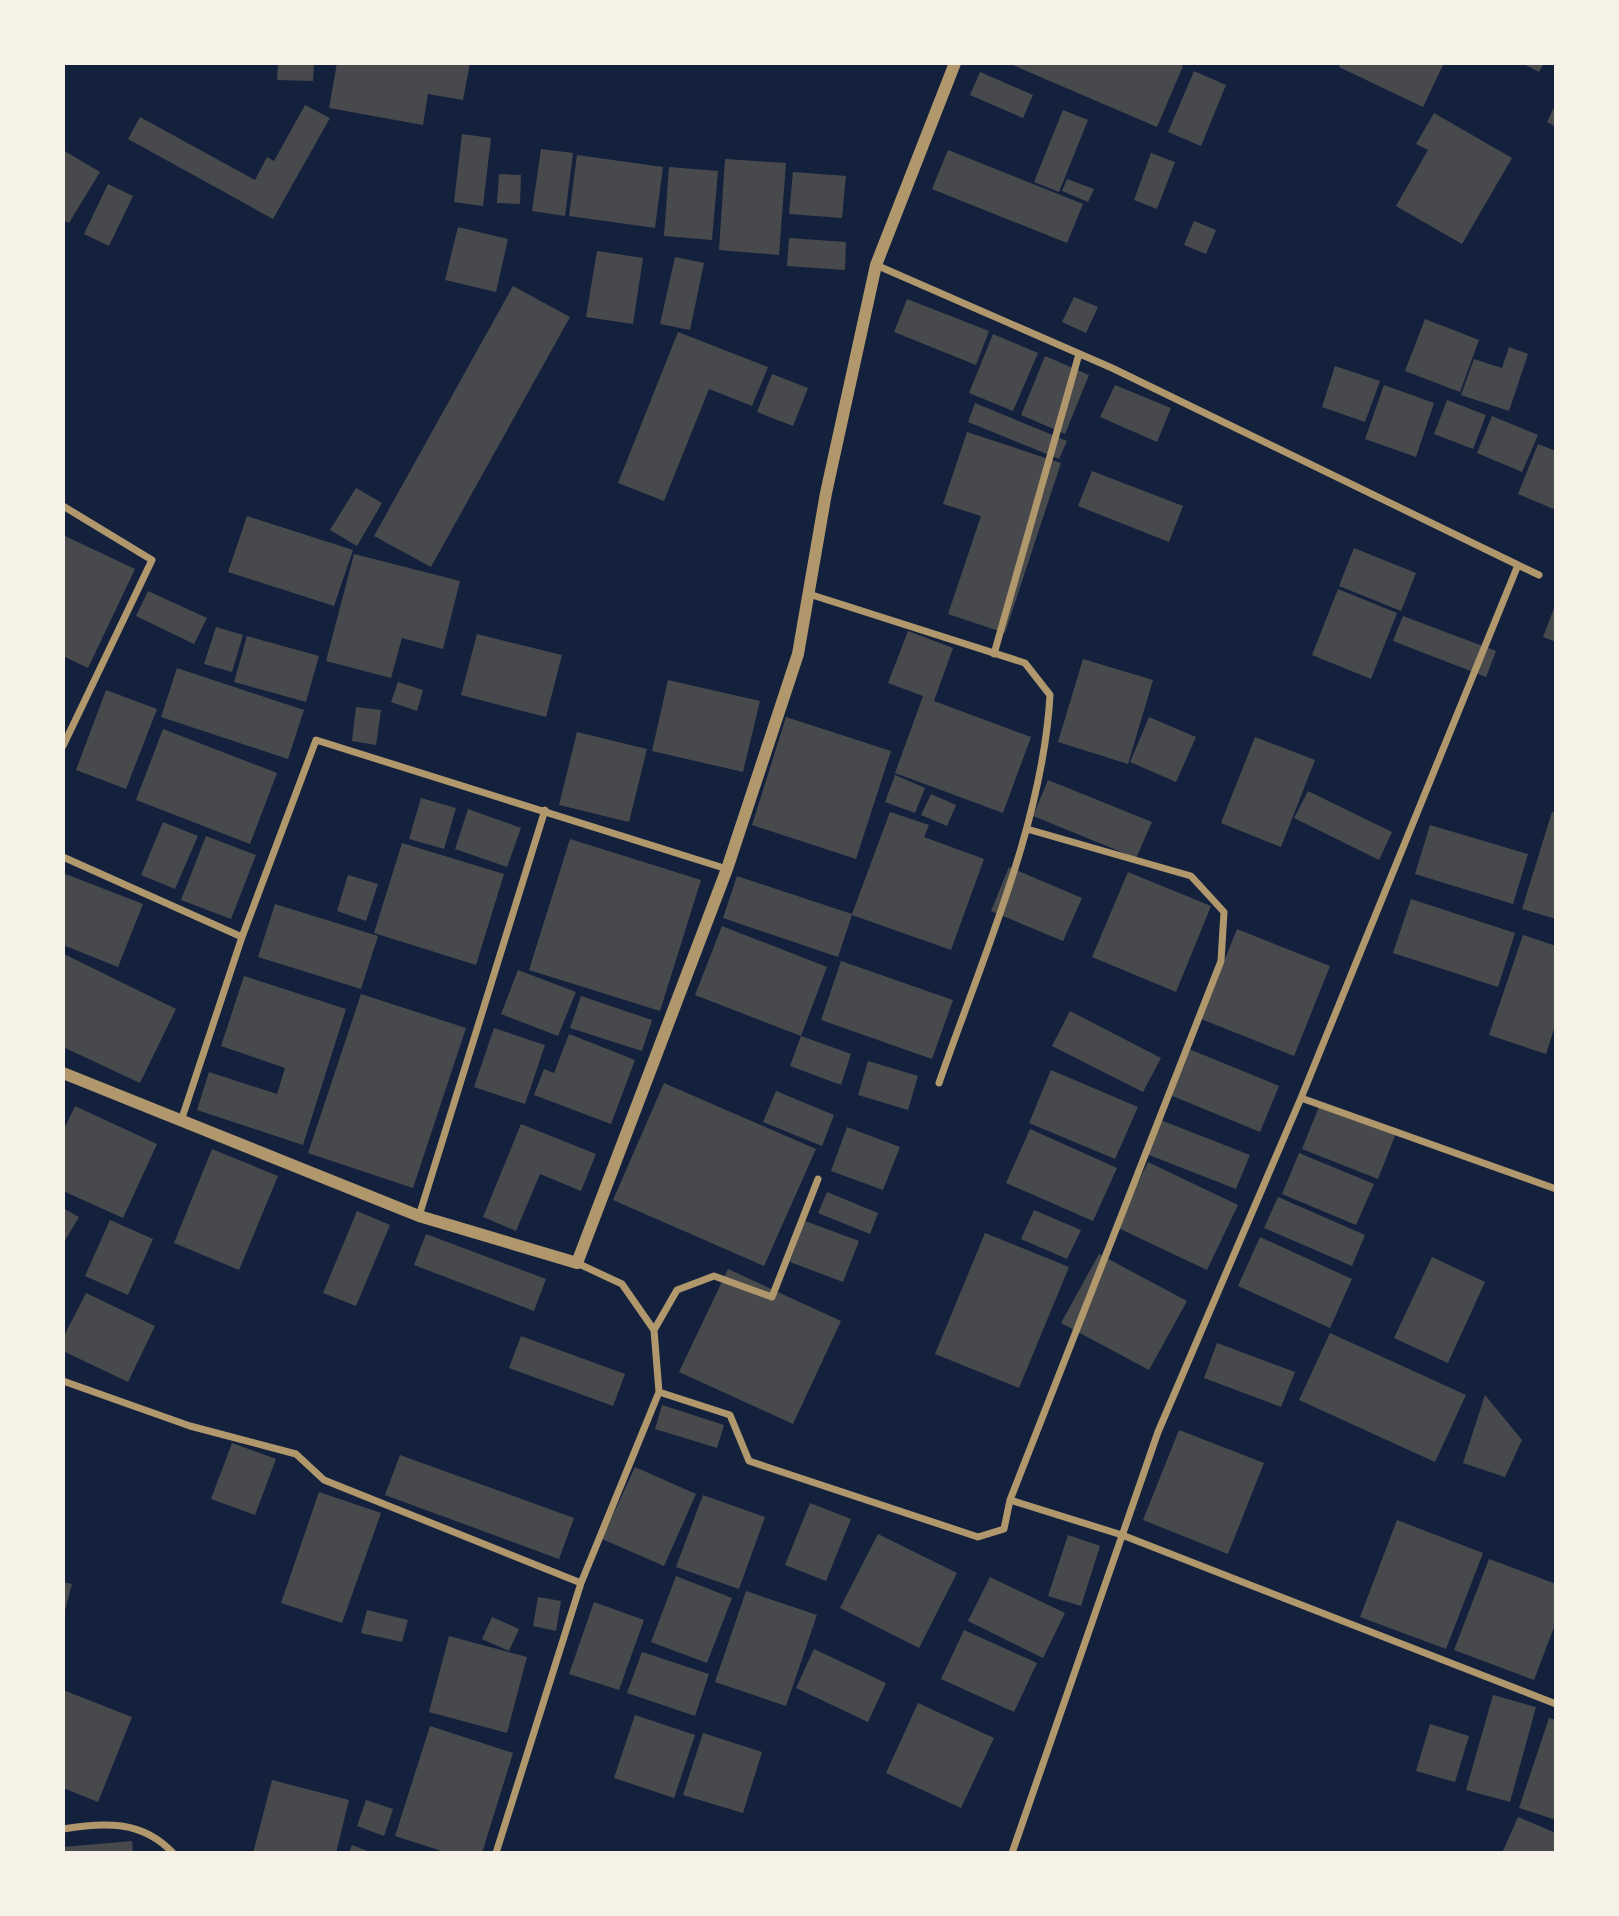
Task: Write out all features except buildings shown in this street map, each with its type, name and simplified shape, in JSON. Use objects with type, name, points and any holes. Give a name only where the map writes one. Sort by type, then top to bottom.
[{"type":"street","points":[[577,1263],[727,869],[798,654],[826,493],[876,265],[955,63]]},
{"type":"street","points":[[876,265],[1079,354],[1539,575]]},
{"type":"street","points":[[995,654],[1079,354]]},
{"type":"street","points":[[63,506],[152,560],[63,746]]},
{"type":"street","points":[[1012,1853],[1158,1432],[1301,1098],[1518,565]]},
{"type":"street","points":[[809,594],[1025,663],[1050,695],[1047,737],[1027,829],[939,1083]]},
{"type":"street","points":[[181,1121],[242,937],[316,740],[727,869]]},
{"type":"street","points":[[419,1216],[545,810]]},
{"type":"street","points":[[659,1392],[730,1415],[749,1461],[978,1537],[1004,1528],[1010,1500],[1221,961],[1224,912],[1191,876],[1027,829]]},
{"type":"street","points":[[63,857],[242,937]]},
{"type":"street","points":[[63,1073],[419,1216],[577,1263],[622,1284],[654,1330],[659,1392],[581,1583],[496,1853]]},
{"type":"street","points":[[1301,1098],[1556,1189]]},
{"type":"street","points":[[654,1330],[677,1290],[714,1276],[772,1297],[818,1180]]},
{"type":"street","points":[[63,1381],[190,1426],[296,1454],[324,1480],[581,1583]]},
{"type":"street","points":[[1010,1500],[1122,1535],[1556,1704]]},
{"type":"street","points":[[63,1829],[105,1822],[158,1837],[173,1853]]}]
